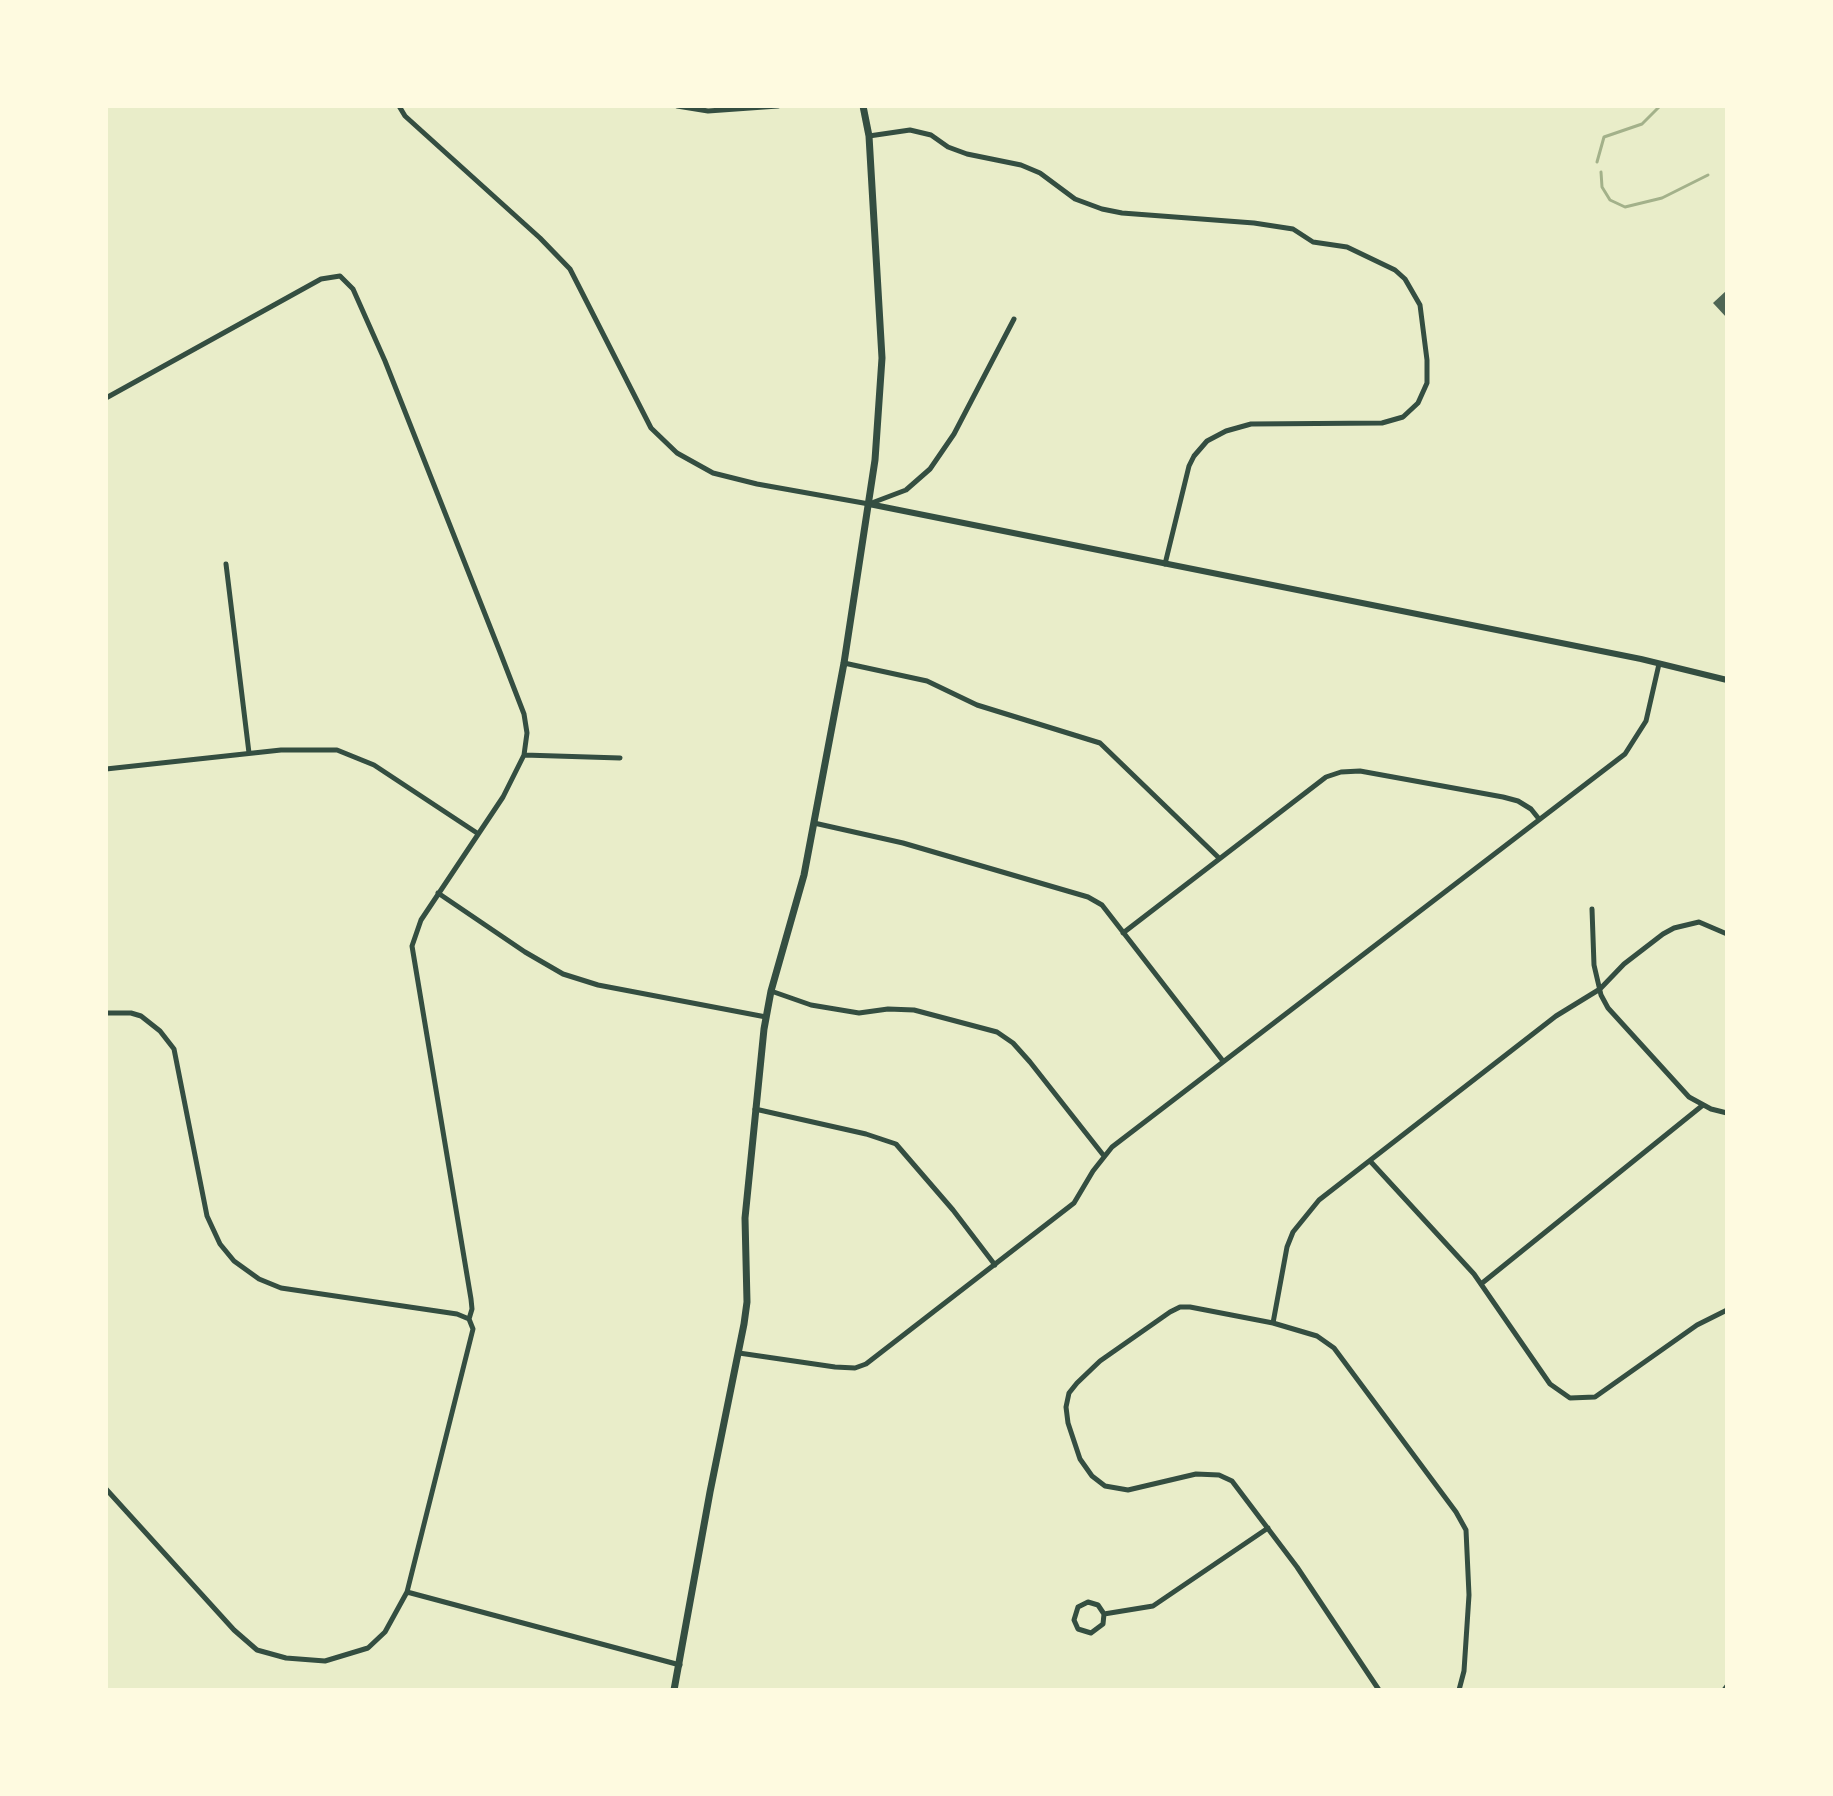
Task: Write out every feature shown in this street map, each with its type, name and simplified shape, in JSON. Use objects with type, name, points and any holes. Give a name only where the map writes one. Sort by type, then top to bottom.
[{"type":"main road","points":[[674,1690],[747,1302],[745,1218],[766,1017],[799,898],[844,663],[869,504],[882,358],[869,136],[863,106]]},
{"type":"street","points":[[399,106],[405,116],[570,269],[651,428],[677,453],[713,473],[1727,680]]},
{"type":"street","points":[[677,106],[708,111],[778,106]]},
{"type":"street","points":[[869,136],[910,130],[931,135],[948,147],[967,154],[1021,165],[1040,173],[1075,199],[1102,209],[1293,229],[1313,242],[1347,247],[1395,270],[1405,279],[1420,305],[1427,360],[1427,383],[1422,396],[1409,413],[1375,424],[1251,424],[1226,431],[1207,441],[1189,466],[1165,564]]},
{"type":"street","points":[[106,398],[321,279],[336,275],[348,282],[500,652],[524,714],[527,733],[524,755],[503,797],[416,929],[412,955],[471,1299],[469,1319],[473,1329],[407,1592],[393,1622],[368,1648],[325,1661],[267,1654],[247,1643],[234,1630],[106,1489]]},
{"type":"street","points":[[869,504],[906,490],[930,469],[954,434],[1014,319]]},
{"type":"street","points":[[226,564],[249,753]]},
{"type":"street","points":[[844,663],[927,681],[977,705],[1097,741],[1111,751],[1219,858]]},
{"type":"street","points":[[739,1353],[835,1367],[855,1368],[866,1364],[1074,1203],[1104,1156],[1223,1061],[1625,754],[1646,721],[1659,664]]},
{"type":"street","points":[[106,769],[316,748],[353,755],[386,772],[477,833]]},
{"type":"street","points":[[524,755],[620,758]]},
{"type":"street","points":[[1123,933],[1326,777],[1341,772],[1360,771],[1503,797],[1518,801],[1539,819]]},
{"type":"street","points":[[814,823],[928,850],[1088,897],[1102,905],[1223,1061]]},
{"type":"street","points":[[438,893],[563,974],[598,985],[766,1017]]},
{"type":"street","points":[[1592,909],[1594,965],[1608,1008],[1682,1090],[1703,1105],[1727,1113]]},
{"type":"street","points":[[1273,1323],[1281,1266],[1293,1232],[1319,1200],[1556,1016],[1600,989],[1624,964],[1663,934],[1699,922],[1727,934]]},
{"type":"street","points":[[771,991],[811,1005],[859,1013],[888,1009],[914,1010],[997,1032],[1013,1043],[1030,1062],[1104,1156]]},
{"type":"street","points":[[106,1013],[141,1016],[160,1031],[174,1049],[207,1216],[220,1244],[234,1261],[259,1279],[281,1288],[439,1310],[469,1319]]},
{"type":"street","points":[[1481,1284],[1703,1105]]},
{"type":"street","points":[[755,1109],[866,1134],[896,1144],[995,1265]]},
{"type":"street","points":[[1371,1162],[1481,1284],[1550,1384],[1570,1398],[1595,1397],[1697,1325],[1727,1310]]},
{"type":"street","points":[[1379,1690],[1268,1528],[1232,1481],[1219,1475],[1196,1474],[1128,1490],[1105,1486],[1092,1476],[1080,1459],[1066,1407],[1069,1393],[1100,1361],[1153,1322],[1180,1307],[1273,1323],[1317,1336],[1334,1348],[1456,1512],[1466,1530],[1469,1595],[1464,1671],[1459,1690]]},
{"type":"street","points":[[1104,1614],[1153,1606],[1268,1528]]},
{"type":"street","points":[[407,1592],[680,1665]]},
{"type":"street","points":[[1088,1602],[1098,1605],[1104,1614],[1103,1624],[1091,1633],[1078,1629],[1074,1620],[1078,1607],[1088,1602]]},
{"type":"building","points":[[1727,290],[1727,318],[1713,303]]},
{"type":"waterway","points":[[1597,162],[1604,137],[1642,124],[1660,106]]},
{"type":"waterway","points":[[1601,172],[1602,187],[1610,200],[1625,207],[1662,198],[1708,175]]}]
